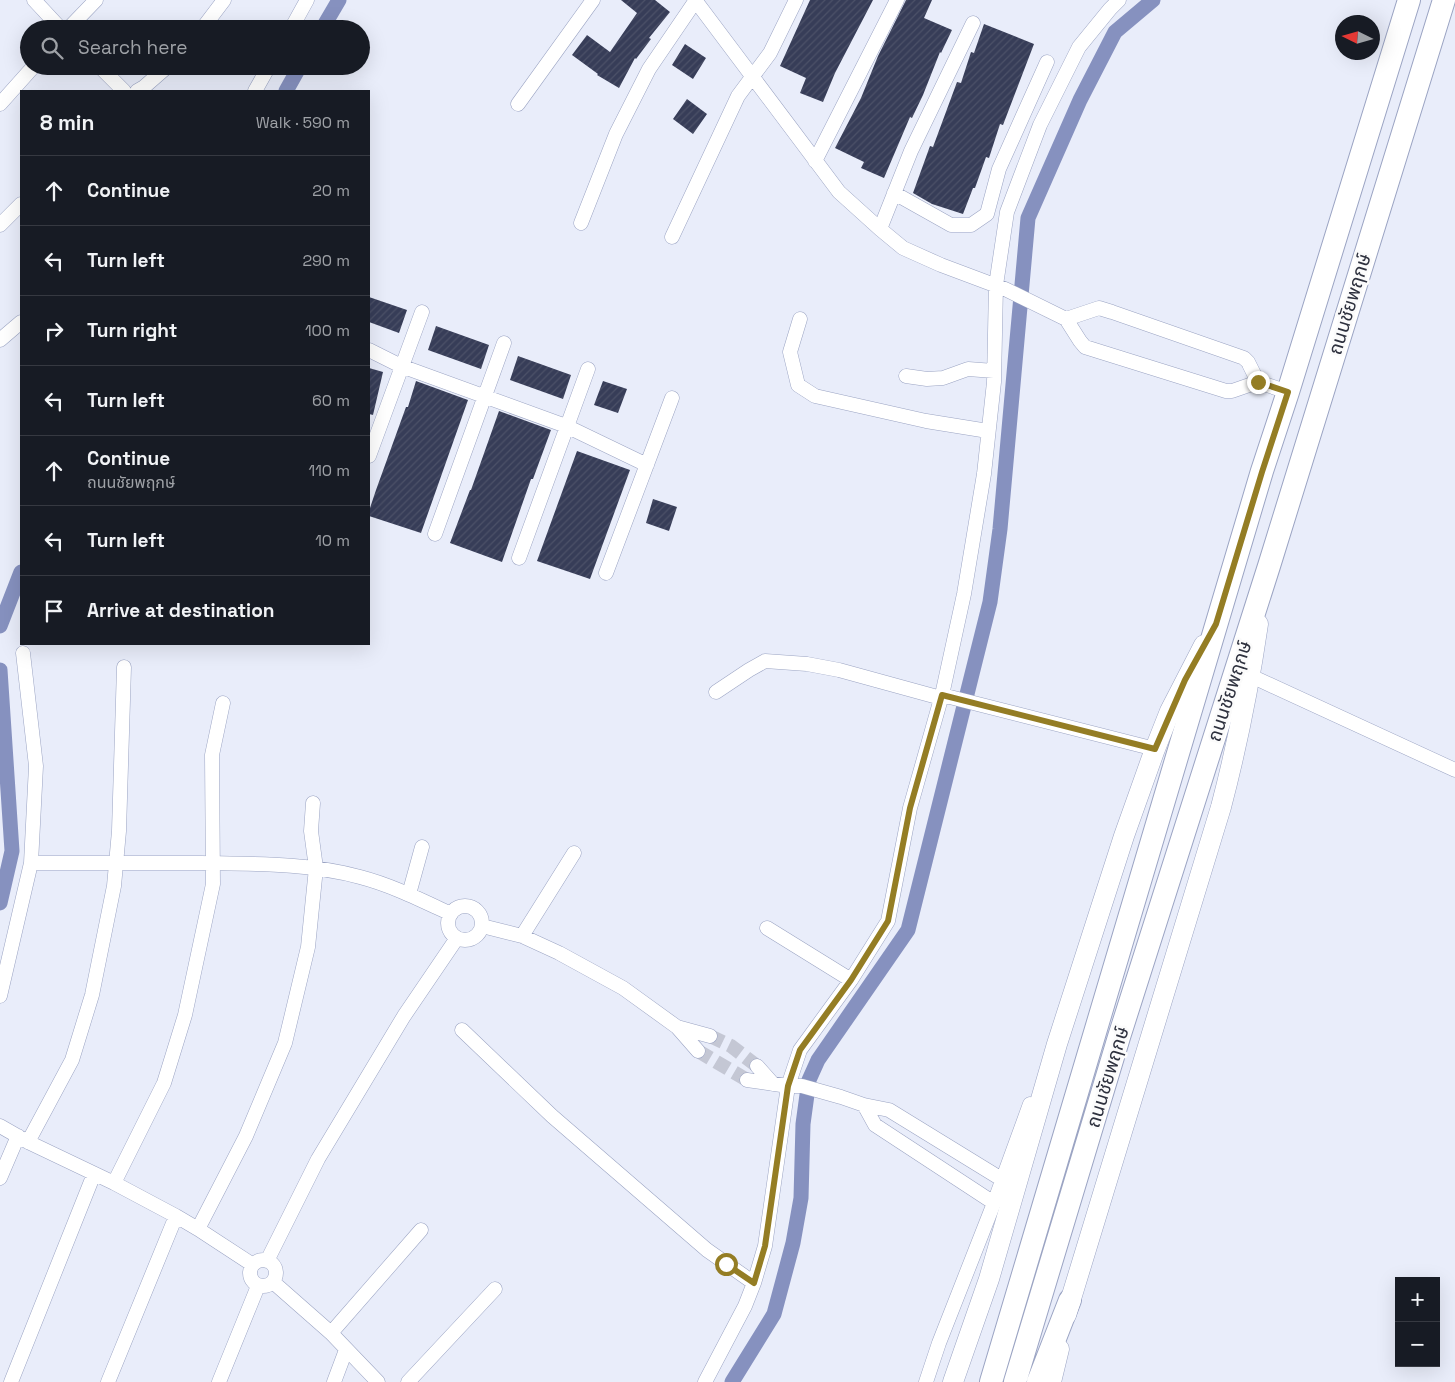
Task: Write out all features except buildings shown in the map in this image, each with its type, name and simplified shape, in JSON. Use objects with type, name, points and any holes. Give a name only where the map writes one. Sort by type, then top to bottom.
[{"type":"main road","name":"ถนนชัยพฤกษ์","points":[[991,1382],[1216,624],[1409,0]]},
{"type":"main road","name":"ถนนชัยพฤกษ์","points":[[1015,1382],[1119,1037],[1444,0]]},
{"type":"main road","points":[[1038,1382],[1070,1300],[1186,928],[1221,807],[1237,747],[1250,676],[1263,582]]},
{"type":"main road","points":[[954,1382],[989,1279],[1057,1044],[1124,836],[1155,749],[1185,680],[1216,624]]},
{"type":"main road","points":[[968,1382],[989,1279]]},
{"type":"main road","points":[[1051,1382],[1070,1300]]},
{"type":"street","points":[[34,0],[53,20]]},
{"type":"street","points":[[77,20],[96,0]]},
{"type":"street","points":[[209,20],[224,0]]},
{"type":"street","points":[[296,20],[307,0]]},
{"type":"street","points":[[518,104],[593,0]]},
{"type":"street","points":[[582,223],[616,134],[649,69],[695,0],[839,192],[903,248],[1043,306],[1066,319],[1085,347],[1226,391],[1232,391],[1258,382],[1288,392]]},
{"type":"street","points":[[672,237],[738,96],[770,53],[796,0]]},
{"type":"street","points":[[815,161],[897,0]]},
{"type":"street","points":[[706,1382],[745,1306],[765,1246],[788,1086],[800,1050],[851,980],[888,921],[910,808],[943,697],[964,594],[984,474],[1007,212],[1040,125],[1079,47],[1119,0]]},
{"type":"street","points":[[880,229],[911,152],[972,23]]},
{"type":"street","points":[[894,194],[952,225],[971,225],[988,214],[999,169],[1047,62]]},
{"type":"street","points":[[0,104],[26,75]]},
{"type":"street","points":[[107,75],[123,90]]},
{"type":"street","points":[[139,90],[158,75]]},
{"type":"street","points":[[255,90],[264,75]]},
{"type":"street","points":[[0,226],[20,205]]},
{"type":"street","points":[[1066,319],[1099,308],[1112,312],[1244,358],[1258,382]]},
{"type":"street","points":[[370,453],[422,312]]},
{"type":"street","points":[[800,319],[790,352],[798,386],[815,396],[926,421],[988,431]]},
{"type":"street","points":[[0,340],[20,323]]},
{"type":"street","points":[[436,534],[504,343]]},
{"type":"street","points":[[370,350],[401,366],[566,426],[647,465]]},
{"type":"street","points":[[519,558],[588,369]]},
{"type":"street","points":[[906,376],[927,379],[943,378],[968,369],[994,372]]},
{"type":"street","points":[[606,573],[672,398]]},
{"type":"street","points":[[0,996],[31,863],[36,766],[23,653]]},
{"type":"street","points":[[716,692],[765,661],[807,664],[839,670],[1155,749]]},
{"type":"street","points":[[0,1178],[72,1060],[92,995],[117,862],[124,667]]},
{"type":"street","points":[[1250,676],[1455,770]]},
{"type":"street","points":[[114,1183],[164,1083],[185,1015],[214,884],[212,755],[222,703]]},
{"type":"street","points":[[198,1229],[246,1136],[285,1043],[308,947],[316,868],[311,831],[313,803]]},
{"type":"street","points":[[409,894],[422,847]]},
{"type":"street","points":[[522,936],[574,853]]},
{"type":"street","points":[[31,863],[214,863],[266,864],[316,868],[360,877],[409,894],[451,914]]},
{"type":"street","points":[[460,907],[471,907],[480,914],[481,931],[473,939],[462,940],[456,938],[448,925],[451,914],[460,907]]},
{"type":"street","points":[[482,926],[522,936],[559,953],[623,988],[677,1027],[698,1051]]},
{"type":"street","points":[[766,928],[851,980]]},
{"type":"street","points":[[267,1261],[318,1159],[404,1016],[456,938]]},
{"type":"street","points":[[677,1027],[710,1036]]},
{"type":"street","points":[[462,1030],[552,1116],[706,1250],[754,1283]]},
{"type":"street","points":[[926,1382],[939,1343],[1044,1068],[1057,1044]]},
{"type":"street","points":[[757,1066],[773,1084]]},
{"type":"street","points":[[747,1080],[788,1086],[802,1086],[841,1096],[864,1105],[889,1110],[1002,1180]]},
{"type":"street","points":[[864,1105],[875,1125],[994,1203]]},
{"type":"street","points":[[0,1126],[176,1216],[253,1265]]},
{"type":"street","points":[[11,1382],[94,1174]]},
{"type":"street","points":[[108,1382],[176,1216]]},
{"type":"street","points":[[330,1333],[421,1230]]},
{"type":"street","points":[[258,1286],[251,1279],[250,1269],[257,1262],[267,1261]]},
{"type":"street","points":[[258,1286],[268,1285],[275,1278],[274,1268],[267,1261]]},
{"type":"street","points":[[273,1282],[330,1333],[378,1382]]},
{"type":"street","points":[[219,1382],[258,1286]]},
{"type":"street","points":[[408,1382],[495,1288]]},
{"type":"street","points":[[334,1382],[346,1350]]},
{"type":"waterway","points":[[327,20],[339,0]]},
{"type":"waterway","points":[[732,1382],[774,1314],[793,1243],[801,1198],[803,1124],[809,1080],[818,1060],[908,930],[990,602],[1000,529],[1028,218],[1080,100],[1115,32],[1153,0]]},
{"type":"waterway","points":[[287,90],[295,75]]},
{"type":"waterway","points":[[0,626],[20,575]]},
{"type":"waterway","points":[[0,670],[12,851],[0,903]]},
{"type":"tunnel","points":[[710,1036],[731,1046],[757,1066]]},
{"type":"tunnel","points":[[698,1051],[747,1080]]},
{"type":"route","points":[[726,1264],[754,1283],[765,1246],[788,1086],[800,1050],[851,980],[888,921],[910,808],[942,695],[1155,749],[1185,680],[1216,624],[1288,392],[1258,382]]}]
